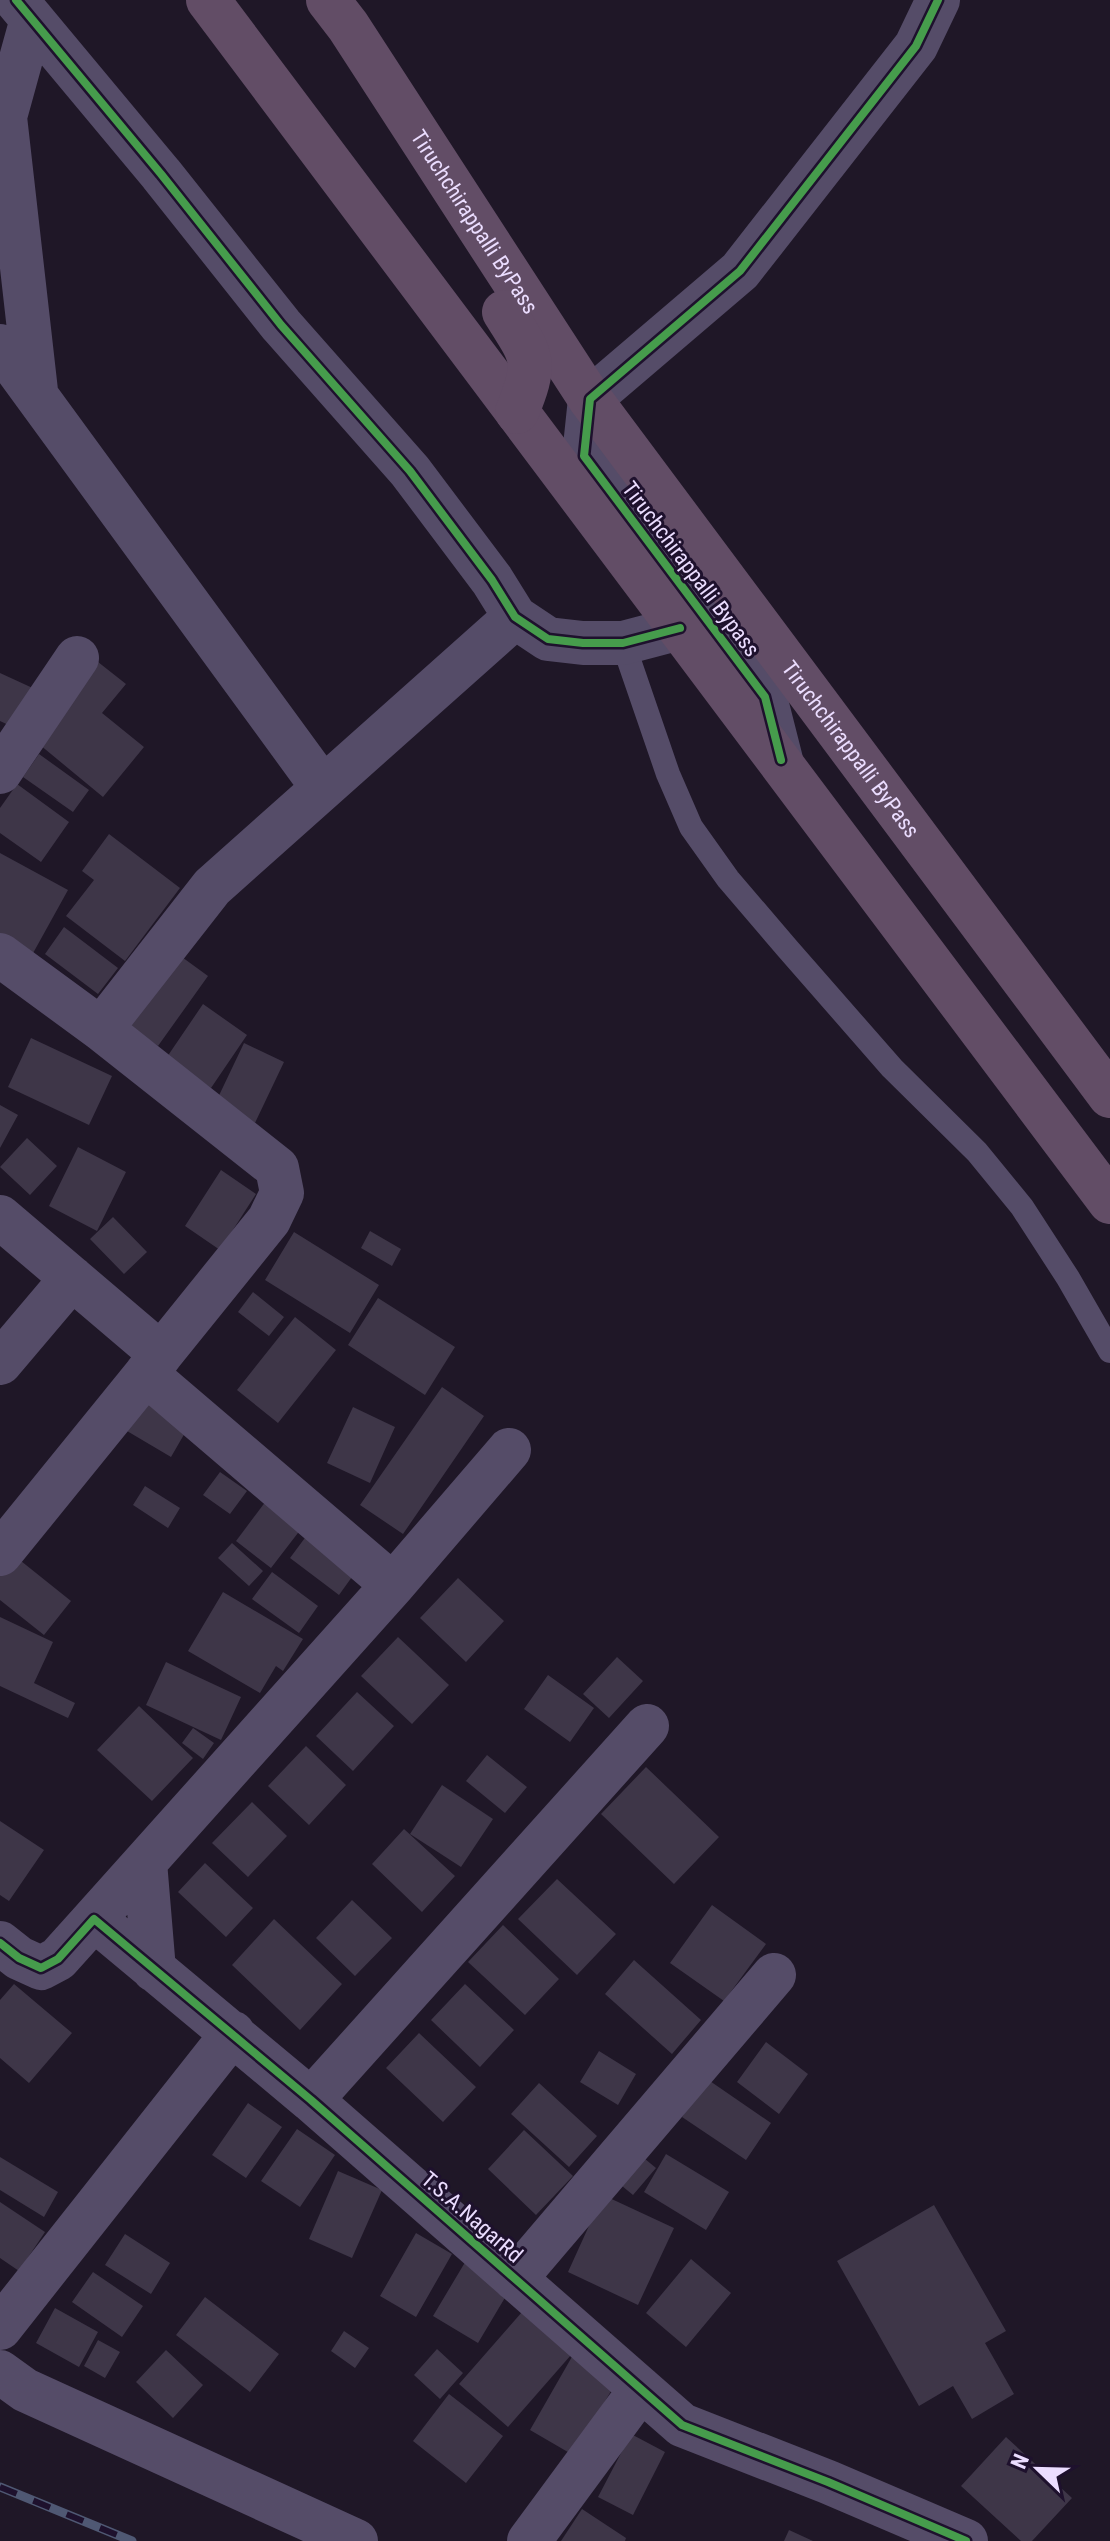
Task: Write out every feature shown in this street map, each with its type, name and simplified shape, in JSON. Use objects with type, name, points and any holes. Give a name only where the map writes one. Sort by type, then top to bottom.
[{"type":"highway","name":"Tiruchchirappalli Bypass","points":[[208,0],[1110,1202]]},
{"type":"highway","points":[[338,13],[363,87],[529,352],[532,367],[517,412]]},
{"type":"highway","name":"Tiruchchirappalli ByPass","points":[[338,13],[590,399],[1110,1096]]},
{"type":"street","points":[[590,399],[740,271],[916,46],[938,0]]},
{"type":"street","points":[[24,9],[6,91],[5,117],[36,395]]},
{"type":"street","points":[[24,9],[281,325],[410,471],[492,580],[515,617],[548,639],[583,643],[623,643],[680,628]]},
{"type":"street","points":[[0,346],[323,788]]},
{"type":"street","name":"Tiruchchirappalli Bypass","points":[[590,399],[584,456],[765,697],[781,760]]},
{"type":"street","points":[[101,1029],[212,887],[515,617]]},
{"type":"street","points":[[0,772],[77,658]]},
{"type":"street","points":[[0,955],[101,1029],[277,1168],[282,1193],[269,1220],[0,1554]]},
{"type":"street","points":[[0,1217],[72,1278],[154,1364],[393,1585]]},
{"type":"street","points":[[0,1363],[72,1278]]},
{"type":"street","points":[[1,1945],[41,1968],[58,1959],[393,1585],[509,1450]]},
{"type":"street","points":[[311,2100],[647,1726]]},
{"type":"street","points":[[145,1862],[154,1970]]},
{"type":"street","name":"T.S.A.NagarRd","points":[[94,1919],[311,2100],[682,2425],[828,2482],[966,2541]]},
{"type":"street","points":[[515,2279],[774,1975]]},
{"type":"street","points":[[0,2328],[233,2033]]},
{"type":"street","points":[[0,2372],[25,2390],[356,2541]]},
{"type":"street","points":[[529,2541],[641,2389]]},
{"type":"lane","points":[[623,643],[668,774],[691,827],[728,879],[797,960],[892,1068],[977,1152],[1022,1207],[1110,1351]]},
{"type":"building","points":[[93,658],[126,684],[102,713],[144,747],[103,797],[34,740]]},
{"type":"building","points":[[0,673],[37,690],[19,730],[0,721]]},
{"type":"building","points":[[39,754],[89,790],[73,812],[23,777]]},
{"type":"building","points":[[17,784],[69,822],[41,862],[0,833],[0,808]]},
{"type":"building","points":[[109,834],[180,888],[125,961],[66,916],[94,880],[82,871]]},
{"type":"building","points":[[0,853],[68,890],[32,955],[0,937]]},
{"type":"building","points":[[64,927],[118,968],[98,994],[45,954]]},
{"type":"building","points":[[175,952],[208,976],[158,1046],[125,1023]]},
{"type":"building","points":[[203,1004],[247,1035],[211,1088],[167,1057]]},
{"type":"building","points":[[31,1038],[112,1076],[89,1125],[8,1087]]},
{"type":"building","points":[[244,1043],[284,1062],[253,1127],[213,1108]]},
{"type":"building","points":[[0,1105],[18,1115],[0,1148]]},
{"type":"building","points":[[27,1138],[57,1166],[30,1195],[0,1167]]},
{"type":"building","points":[[78,1147],[126,1172],[97,1231],[49,1206]]},
{"type":"building","points":[[221,1170],[256,1194],[220,1250],[185,1226]]},
{"type":"building","points":[[113,1217],[147,1252],[124,1274],[90,1239]]},
{"type":"building","points":[[370,1231],[401,1249],[392,1266],[361,1248]]},
{"type":"building","points":[[294,1232],[379,1285],[350,1333],[265,1280]]},
{"type":"building","points":[[253,1292],[284,1317],[269,1336],[238,1312]]},
{"type":"building","points":[[378,1298],[455,1347],[425,1395],[348,1345]]},
{"type":"building","points":[[295,1317],[336,1350],[278,1423],[237,1390]]},
{"type":"building","points":[[442,1387],[484,1416],[403,1534],[360,1505]]},
{"type":"building","points":[[150,1393],[193,1419],[171,1457],[127,1431]]},
{"type":"building","points":[[353,1407],[395,1427],[370,1483],[327,1463]]},
{"type":"building","points":[[220,1472],[247,1491],[230,1514],[203,1495]]},
{"type":"building","points":[[145,1486],[180,1508],[168,1528],[133,1505]]},
{"type":"building","points":[[275,1489],[311,1516],[271,1568],[236,1541]]},
{"type":"building","points":[[313,1527],[362,1563],[339,1595],[290,1558]]},
{"type":"building","points":[[232,1543],[263,1571],[249,1586],[218,1558]]},
{"type":"building","points":[[11,1553],[71,1601],[44,1635],[0,1600],[0,1567]]},
{"type":"building","points":[[272,1572],[318,1606],[299,1633],[252,1599]]},
{"type":"building","points":[[458,1578],[504,1621],[466,1662],[420,1618]]},
{"type":"building","points":[[223,1592],[303,1639],[283,1671],[276,1666],[260,1693],[188,1651]]},
{"type":"building","points":[[0,1617],[53,1642],[34,1683],[75,1703],[68,1718],[0,1686]]},
{"type":"building","points":[[398,1637],[449,1685],[412,1724],[361,1676]]},
{"type":"building","points":[[617,1657],[643,1681],[609,1718],[583,1694]]},
{"type":"building","points":[[166,1662],[241,1697],[221,1740],[146,1705]]},
{"type":"building","points":[[548,1675],[594,1708],[570,1742],[524,1709]]},
{"type":"building","points":[[357,1692],[394,1726],[353,1771],[316,1736]]},
{"type":"building","points":[[139,1706],[193,1758],[152,1801],[97,1750]]},
{"type":"building","points":[[193,1728],[214,1743],[203,1759],[182,1743]]},
{"type":"building","points":[[306,1746],[346,1785],[309,1825],[268,1786]]},
{"type":"building","points":[[487,1755],[527,1787],[505,1813],[466,1781]]},
{"type":"building","points":[[646,1767],[719,1837],[674,1884],[601,1814]]},
{"type":"building","points":[[442,1785],[493,1819],[461,1867],[410,1834]]},
{"type":"building","points":[[252,1802],[287,1836],[248,1877],[212,1843]]},
{"type":"building","points":[[0,1821],[44,1850],[9,1901],[0,1895]]},
{"type":"building","points":[[404,1829],[455,1876],[422,1912],[372,1864]]},
{"type":"building","points":[[205,1863],[253,1908],[226,1937],[178,1892]]},
{"type":"building","points":[[557,1879],[616,1934],[577,1975],[518,1919]]},
{"type":"building","points":[[352,1900],[392,1938],[355,1976],[316,1938]]},
{"type":"building","points":[[712,1905],[766,1944],[724,2001],[670,1963]]},
{"type":"building","points":[[274,1919],[342,1984],[300,2030],[232,1965]]},
{"type":"building","points":[[503,1925],[559,1979],[525,2015],[468,1962]]},
{"type":"building","points":[[634,1960],[701,2020],[672,2054],[605,1994]]},
{"type":"building","points":[[14,1984],[72,2033],[29,2083],[0,2058],[0,2000]]},
{"type":"building","points":[[465,1984],[514,2030],[480,2067],[431,2020]]},
{"type":"building","points":[[419,2033],[476,2087],[443,2122],[386,2068]]},
{"type":"building","points":[[766,2042],[808,2074],[779,2114],[737,2082]]},
{"type":"building","points":[[599,2051],[636,2074],[618,2105],[580,2082]]},
{"type":"building","points":[[707,2079],[771,2123],[746,2160],[682,2117]]},
{"type":"building","points":[[539,2083],[597,2136],[569,2167],[511,2114]]},
{"type":"building","points":[[248,2103],[282,2127],[246,2178],[212,2155]]},
{"type":"building","points":[[297,2129],[335,2155],[300,2207],[261,2181]]},
{"type":"building","points":[[524,2130],[573,2176],[536,2215],[488,2169]]},
{"type":"building","points":[[639,2154],[656,2168],[633,2195],[616,2181]]},
{"type":"building","points":[[666,2154],[729,2192],[706,2230],[644,2192]]},
{"type":"building","points":[[0,2157],[58,2192],[44,2217],[0,2190]]},
{"type":"building","points":[[338,2171],[382,2190],[352,2258],[309,2239]]},
{"type":"building","points":[[603,2195],[674,2228],[638,2305],[568,2272]]},
{"type":"building","points":[[0,2202],[45,2232],[19,2271],[0,2258]]},
{"type":"building","points":[[934,2205],[1006,2331],[985,2343],[1014,2394],[972,2419],[953,2386],[919,2406],[837,2261]]},
{"type":"building","points":[[416,2233],[452,2254],[416,2317],[380,2296]]},
{"type":"building","points":[[125,2234],[170,2263],[151,2294],[105,2265]]},
{"type":"building","points":[[467,2259],[512,2286],[478,2343],[433,2316]]},
{"type":"building","points":[[691,2259],[731,2293],[686,2347],[646,2313]]},
{"type":"building","points":[[93,2272],[143,2306],[122,2337],[72,2302]]},
{"type":"building","points":[[205,2297],[279,2354],[250,2392],[176,2335]]},
{"type":"building","points":[[55,2308],[98,2332],[79,2367],[36,2343]]},
{"type":"building","points":[[522,2312],[571,2355],[508,2427],[459,2384]]},
{"type":"building","points":[[344,2331],[369,2348],[355,2368],[331,2351]]},
{"type":"building","points":[[98,2340],[120,2352],[105,2378],[84,2366]]},
{"type":"building","points":[[437,2349],[463,2373],[440,2399],[414,2375]]},
{"type":"building","points":[[166,2350],[203,2385],[173,2418],[136,2382]]},
{"type":"building","points":[[573,2355],[617,2381],[573,2455],[530,2430]]},
{"type":"building","points":[[449,2394],[503,2436],[466,2483],[413,2441]]},
{"type":"building","points":[[631,2434],[665,2452],[633,2515],[598,2497]]},
{"type":"building","points":[[1006,2437],[1072,2498],[1032,2541],[1021,2541],[961,2486]]},
{"type":"building","points":[[582,2509],[626,2538],[625,2541],[561,2541]]},
{"type":"building","points":[[789,2530],[813,2541],[784,2541]]},
{"type":"railway","points":[[0,2487],[132,2541]]},
{"type":"cycle path","points":[[16,0],[161,174],[281,325],[410,471],[492,580],[515,617],[548,639],[583,643],[623,643],[680,628]]},
{"type":"cycle path","points":[[781,760],[765,697],[584,456],[590,399],[740,271],[916,46],[938,0]]},
{"type":"cycle path","points":[[0,1943],[19,1958],[41,1968],[58,1959],[94,1919],[311,2100],[682,2425],[828,2482],[966,2541]]}]
